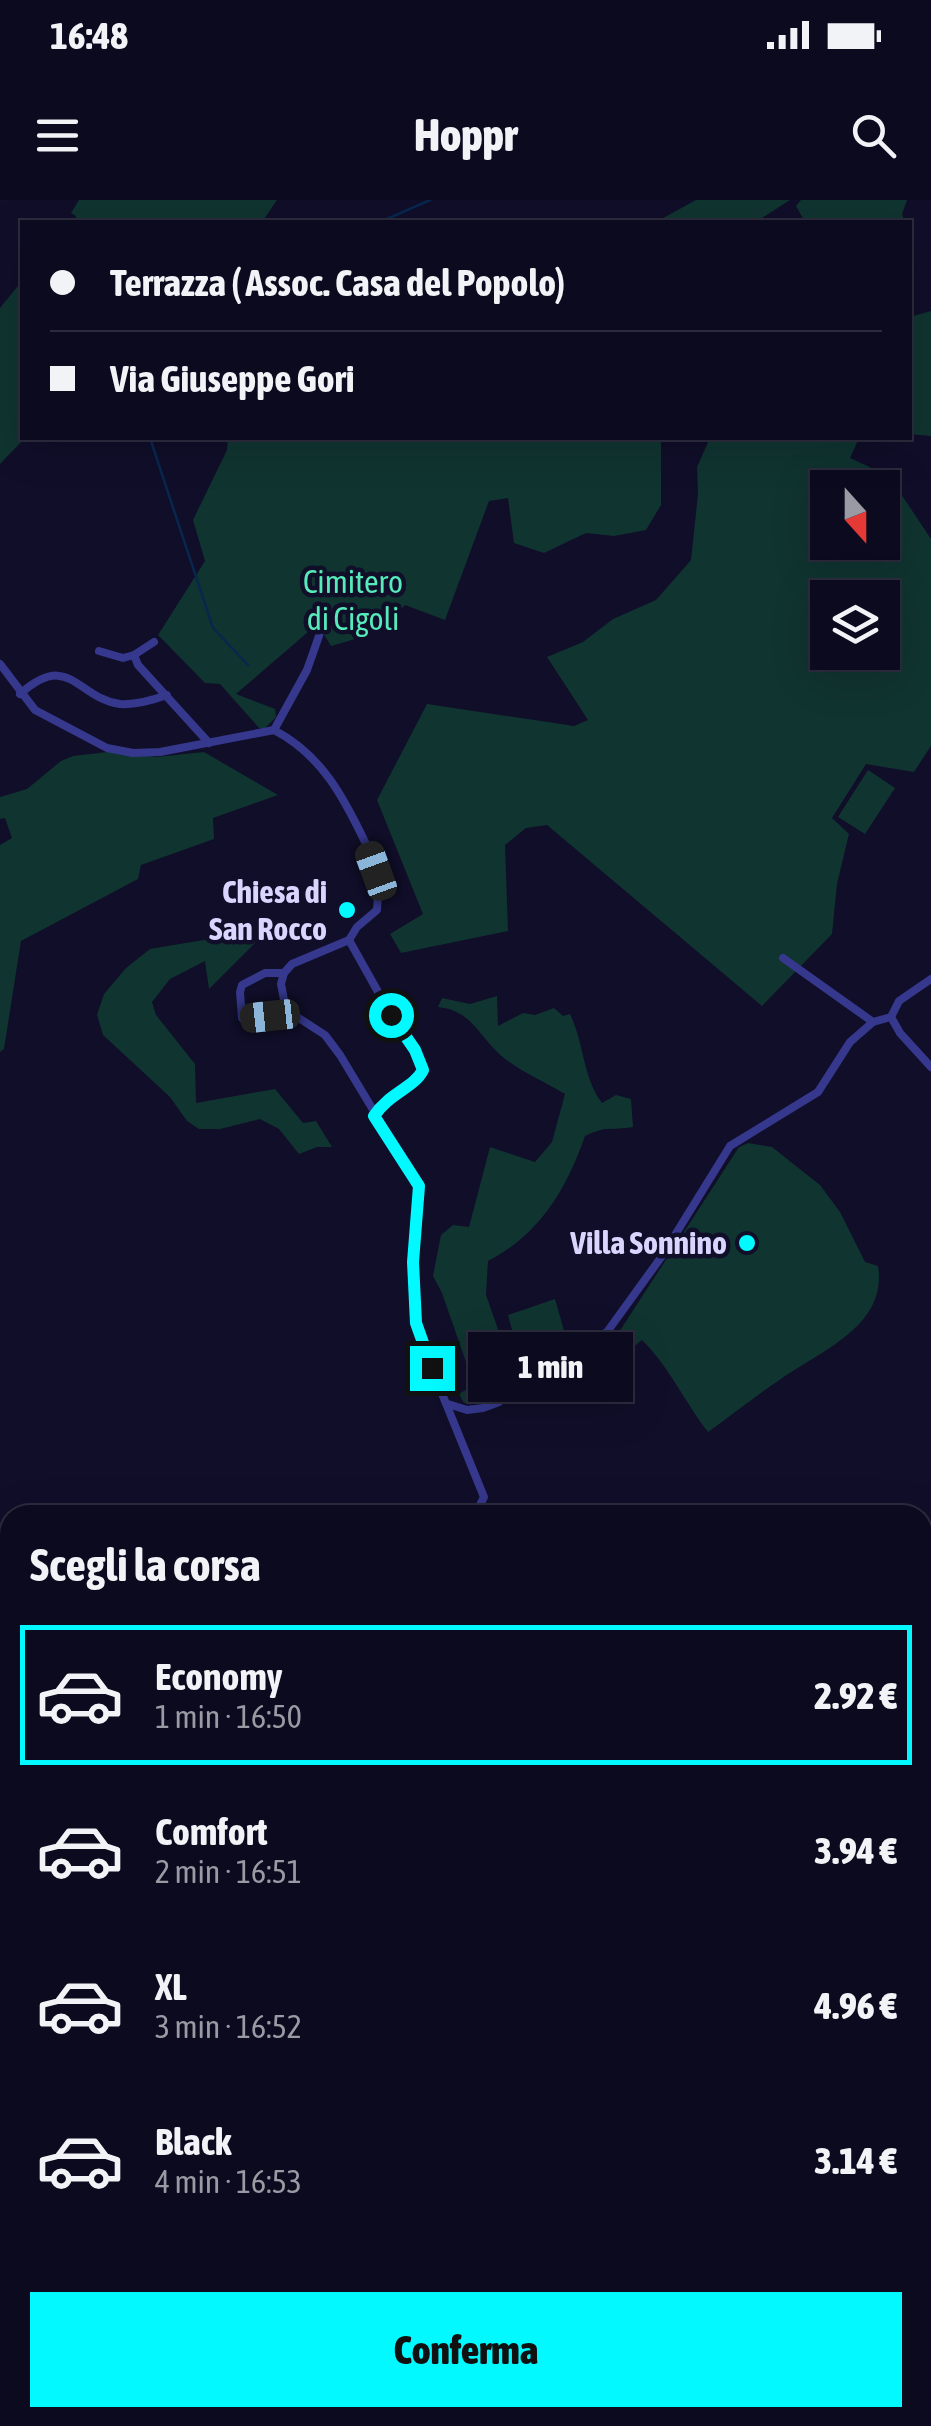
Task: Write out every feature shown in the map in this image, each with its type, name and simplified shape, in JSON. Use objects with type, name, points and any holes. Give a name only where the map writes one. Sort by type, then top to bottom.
[{"type":"street","points":[[274,730],[307,670],[319,636]]},
{"type":"street","points":[[99,651],[123,658],[134,656],[154,642]]},
{"type":"street","points":[[134,656],[208,743]]},
{"type":"street","points":[[0,664],[20,694],[46,717],[107,748],[132,753],[160,752],[274,730],[292,739],[324,769],[367,847],[379,880],[380,903],[349,940],[292,964],[281,984],[283,999],[294,1015],[326,1035],[419,1186],[413,1262],[416,1323],[422,1347],[484,1497],[480,1505]]},
{"type":"street","points":[[20,694],[45,676],[59,675],[118,704],[167,695]]},
{"type":"street","points":[[349,940],[423,1070],[418,1080],[383,1102],[374,1116]]},
{"type":"street","points":[[782,958],[873,1022]]},
{"type":"street","points":[[284,973],[265,973],[242,985],[242,1018],[294,1015]]},
{"type":"street","points":[[448,1404],[467,1410],[499,1402],[509,1390],[607,1332],[662,1256],[730,1146],[818,1092],[850,1042],[873,1022],[890,1017],[899,1001],[931,979]]},
{"type":"street","points":[[890,1017],[931,1066]]},
{"type":"green space","points":[[79,200],[277,200],[263,220],[75,220],[71,213]]},
{"type":"green space","points":[[696,200],[790,200],[759,220],[660,220]]},
{"type":"green space","points":[[801,200],[907,200],[902,214],[904,220],[804,220],[796,206]]},
{"type":"green space","points":[[20,283],[20,440],[23,440],[0,464],[0,308]]},
{"type":"green space","points":[[931,311],[931,436],[912,434],[912,316]]},
{"type":"green space","name":"Cimitero di Cigoli","points":[[228,440],[661,440],[661,505],[646,530],[614,536],[586,533],[544,553],[514,543],[508,498],[489,501],[445,620],[405,605],[380,632],[331,646],[325,636],[315,632],[315,626],[236,694],[275,709],[276,717],[264,729],[220,684],[205,683],[158,635],[205,561],[193,520],[227,450]]},
{"type":"green space","points":[[709,440],[858,440],[850,458],[876,470],[810,470],[810,560],[900,560],[900,492],[931,539],[931,746],[914,772],[866,764],[832,818],[849,834],[837,884],[832,934],[762,1006],[547,825],[526,828],[505,845],[508,931],[401,953],[390,934],[423,914],[377,800],[427,704],[574,726],[588,720],[547,657],[583,642],[613,619],[656,600],[691,560],[697,467]]},
{"type":"green space","points":[[107,752],[156,757],[204,752],[278,795],[213,818],[214,839],[141,865],[138,879],[21,941],[4,1049],[0,1052],[0,845],[12,838],[5,818],[0,819],[0,797],[27,789],[61,761]]},
{"type":"green space","points":[[868,770],[895,788],[865,834],[838,817]]},
{"type":"green space","points":[[269,929],[209,989],[205,961],[170,979],[152,1002],[156,1015],[195,1064],[196,1103],[275,1089],[303,1123],[316,1121],[332,1147],[317,1147],[299,1154],[279,1129],[260,1119],[220,1129],[199,1129],[187,1121],[170,1097],[103,1035],[97,1015],[104,994],[126,968],[150,949]]},
{"type":"green space","points":[[497,996],[498,1026],[523,1013],[535,1015],[554,1008],[563,1016],[570,1014],[596,1093],[602,1103],[616,1095],[631,1099],[633,1127],[604,1129],[585,1136],[549,1209],[522,1238],[488,1261],[486,1295],[514,1375],[492,1395],[464,1403],[459,1394],[474,1385],[433,1276],[441,1235],[453,1225],[469,1227],[490,1147],[535,1162],[552,1142],[565,1094],[504,1058],[468,1019],[438,1007],[442,998],[470,1004]]},
{"type":"green space","points":[[748,1143],[772,1147],[820,1185],[840,1212],[865,1262],[878,1266],[878,1287],[872,1306],[847,1336],[708,1432],[642,1340],[623,1355],[605,1343],[621,1329],[739,1147]]},
{"type":"green space","points":[[555,1299],[569,1348],[542,1360],[535,1340],[516,1345],[508,1315]]},
{"type":"waterway","points":[[385,220],[430,200]]},
{"type":"waterway","points":[[151,440],[213,628],[248,665]]},
{"type":"place","name":"Chiesa di San Rocco","points":[[347,910]]},
{"type":"place","name":"Villa Sonnino","points":[[747,1243]]},
{"type":"route","points":[[391,1015],[415,1050],[423,1070],[418,1080],[383,1102],[374,1116],[419,1186],[413,1262],[416,1323],[432,1368]]}]
